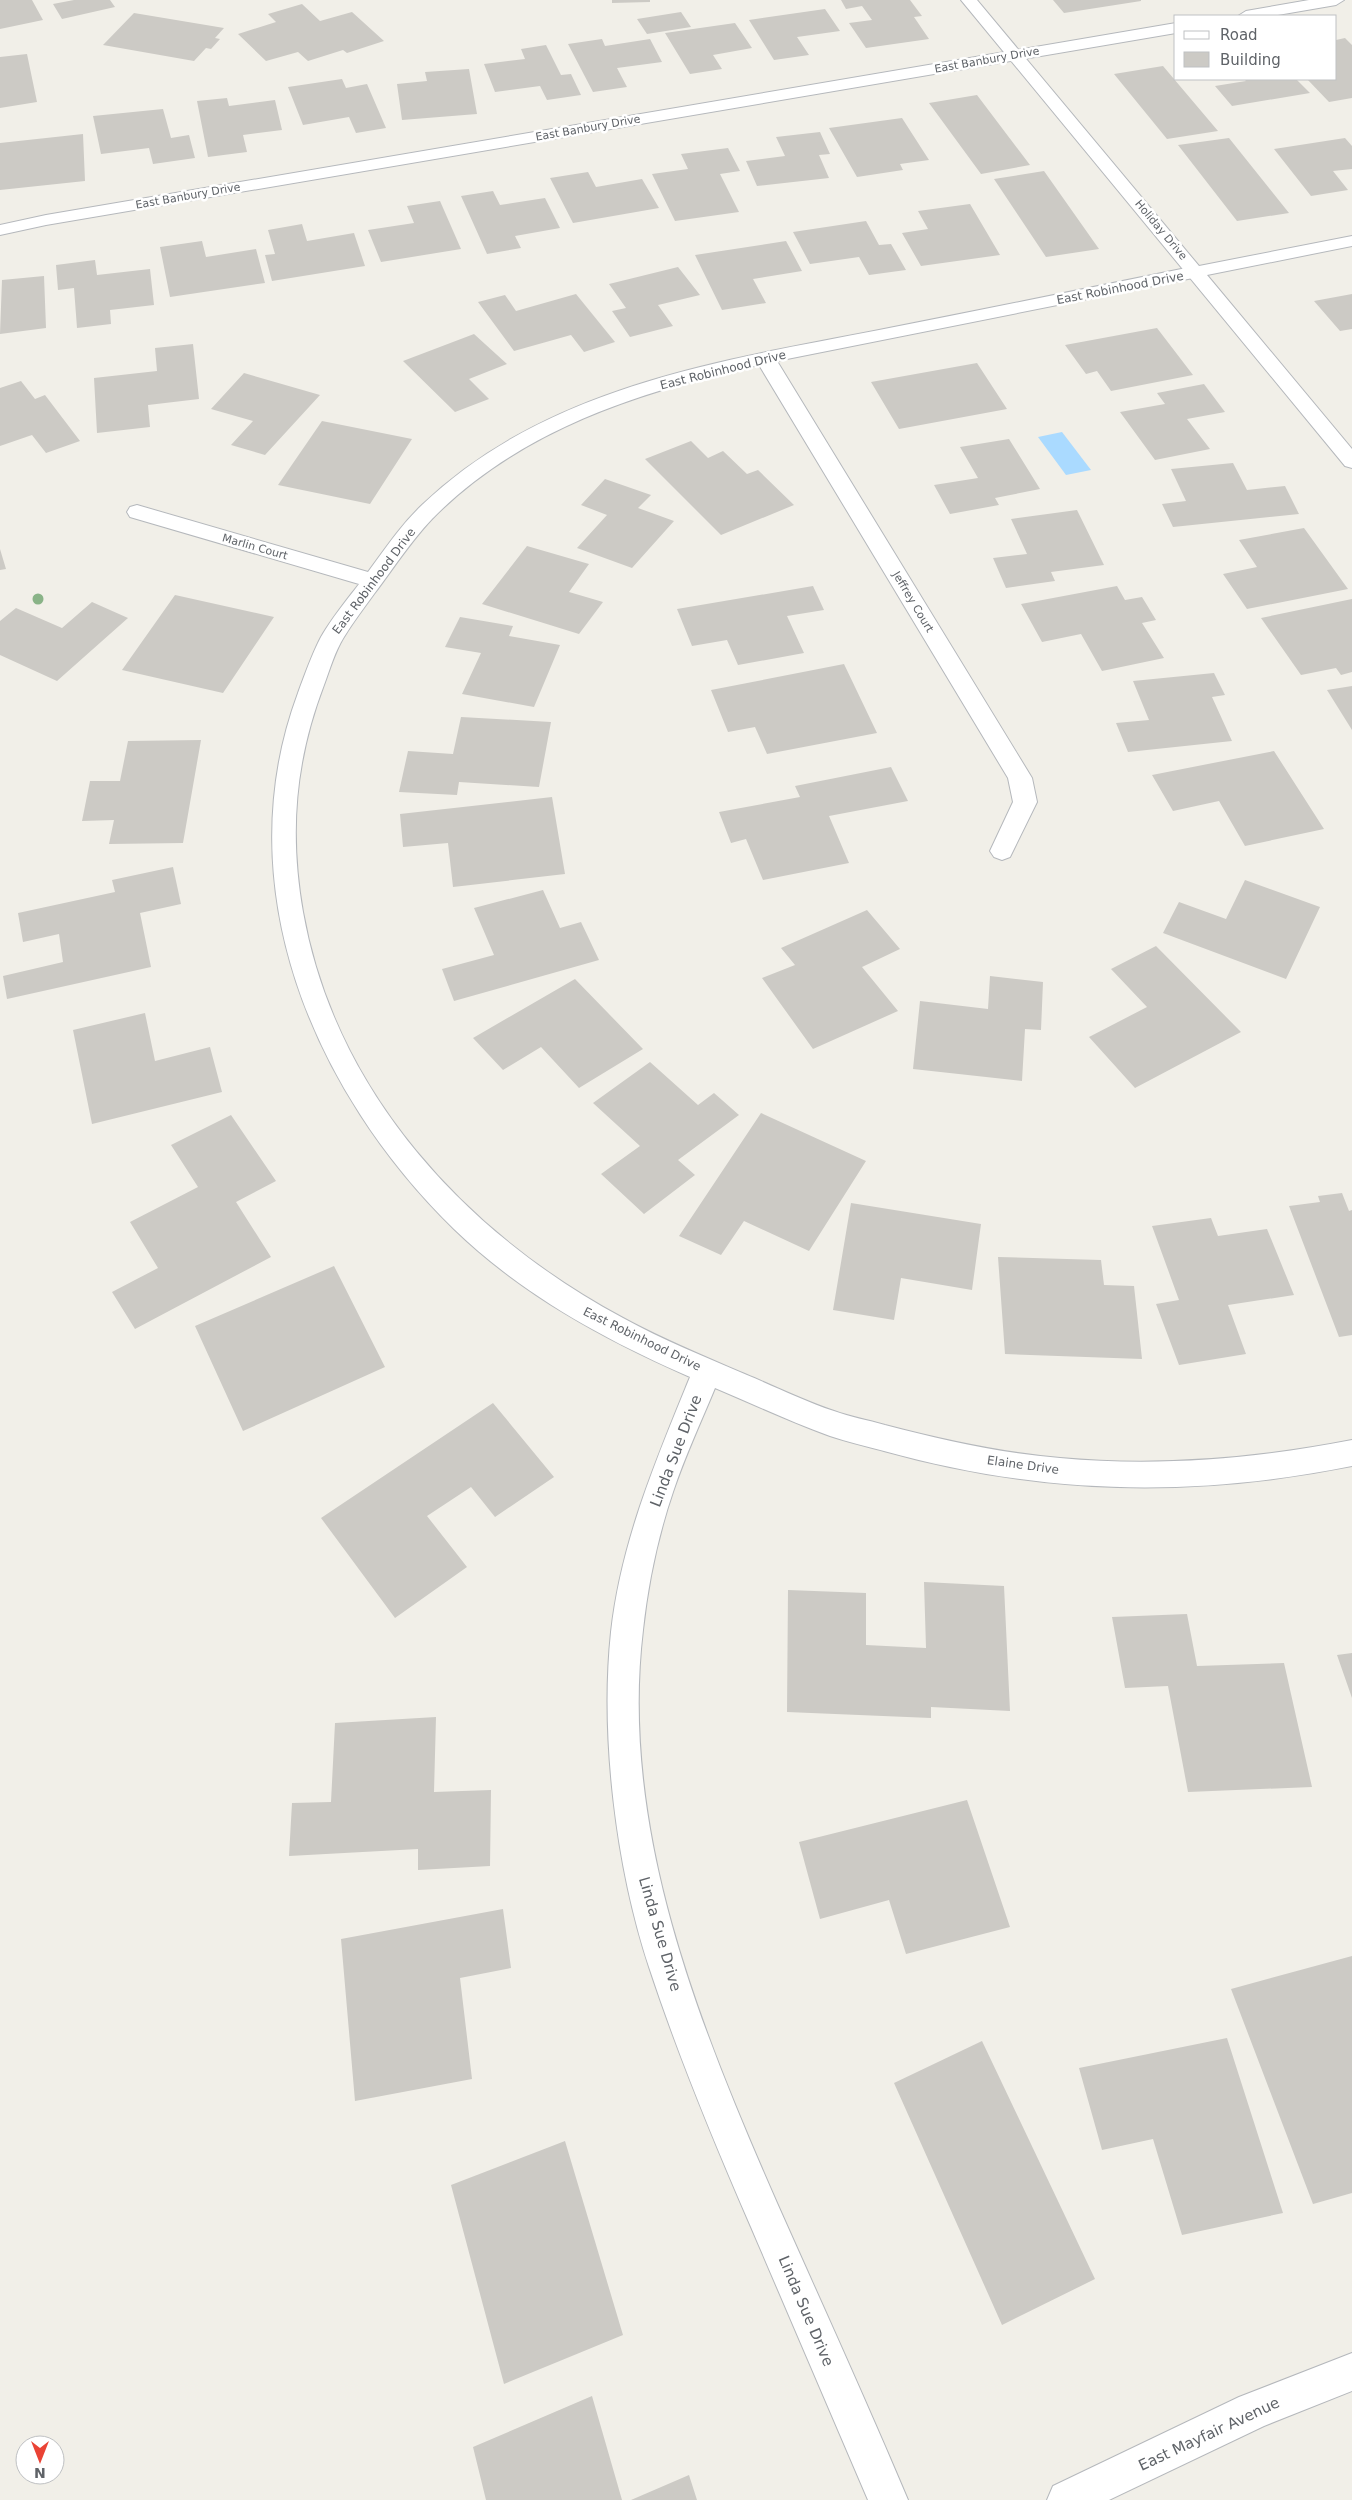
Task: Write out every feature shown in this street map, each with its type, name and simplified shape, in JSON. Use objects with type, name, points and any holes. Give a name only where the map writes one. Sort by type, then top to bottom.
[{"type":"street","name":"Holiday Drive","points":[[969,0],[1352,462]]},
{"type":"street","points":[[1252,15],[1336,0]]},
{"type":"street","name":"East Banbury Drive","points":[[0,230],[46,220],[1174,28]]},
{"type":"street","name":"East Robinhood Drive","points":[[707,1370],[596,1318],[535,1278],[472,1228],[419,1174],[374,1118],[338,1060],[312,1002],[292,930],[284,874],[282,821],[287,769],[299,719],[332,638],[412,527],[452,491],[485,466],[530,437],[578,412],[682,377],[765,358],[1352,241]]},
{"type":"street","name":"Jeffrey Court","points":[[765,358],[1020,778],[1025,802],[1002,852]]},
{"type":"street","name":"Marlin Court","points":[[137,512],[373,581]]},
{"type":"street","name":"Elaine Drive","points":[[707,1370],[834,1424],[925,1448],[1017,1467],[1112,1475],[1207,1474],[1298,1465],[1352,1453]]},
{"type":"street","name":"Linda Sue Drive","points":[[707,1370],[658,1492],[637,1572],[627,1631],[623,1710],[629,1792],[644,1884],[665,1965],[726,2128],[888,2500]]},
{"type":"street","name":"East Mayfair Avenue","points":[[1067,2500],[1253,2412],[1352,2372]]},
{"type":"water","points":[[1062,432],[1091,470],[1066,475],[1038,437]]},
{"type":"building","points":[[0,0],[32,0],[43,20],[0,29]]},
{"type":"building","points":[[74,0],[110,0],[115,7],[62,19],[53,4]]},
{"type":"building","points":[[612,0],[650,0],[650,2],[612,3]]},
{"type":"building","points":[[841,0],[910,0],[922,16],[914,17],[929,39],[866,48],[849,23],[872,20],[862,6],[846,9]]},
{"type":"building","points":[[1053,0],[1141,0],[1141,1],[1064,13]]},
{"type":"building","points":[[302,4],[320,21],[352,12],[384,41],[347,53],[343,50],[308,61],[298,52],[266,61],[238,34],[276,22],[268,14]]},
{"type":"building","points":[[825,9],[840,31],[797,37],[809,55],[774,60],[749,20]]},
{"type":"building","points":[[681,12],[691,27],[647,34],[637,19]]},
{"type":"building","points":[[134,13],[224,28],[215,38],[220,39],[211,49],[206,48],[194,61],[103,45]]},
{"type":"building","points":[[735,23],[752,48],[713,55],[722,69],[690,74],[665,33]]},
{"type":"building","points":[[1345,38],[1352,45],[1352,98],[1329,102],[1308,80],[1337,80],[1337,40]]},
{"type":"building","points":[[602,39],[605,46],[650,39],[662,62],[617,68],[627,87],[593,92],[568,44]]},
{"type":"building","points":[[546,45],[561,75],[571,74],[581,95],[547,100],[540,86],[495,92],[484,64],[525,59],[521,49]]},
{"type":"building","points":[[27,54],[37,102],[0,108],[0,57]]},
{"type":"building","points":[[1163,66],[1218,131],[1167,139],[1114,74]]},
{"type":"building","points":[[469,69],[477,114],[402,120],[397,84],[427,81],[425,72]]},
{"type":"building","points":[[342,79],[346,88],[367,84],[386,128],[356,133],[349,117],[303,125],[288,87]]},
{"type":"building","points":[[1297,80],[1310,93],[1232,106],[1215,86],[1246,81]]},
{"type":"building","points":[[977,95],[1030,165],[981,174],[929,103]]},
{"type":"building","points":[[227,98],[229,106],[275,100],[282,130],[243,135],[247,152],[208,157],[197,101]]},
{"type":"building","points":[[163,109],[171,138],[189,135],[195,158],[153,164],[149,148],[101,154],[93,116]]},
{"type":"building","points":[[902,118],[929,160],[900,164],[903,170],[857,177],[829,128]]},
{"type":"building","points":[[820,132],[830,154],[819,155],[829,178],[757,186],[746,161],[785,156],[776,137]]},
{"type":"building","points":[[83,134],[85,181],[0,190],[0,143]]},
{"type":"building","points":[[1229,138],[1289,213],[1237,221],[1178,145]]},
{"type":"building","points":[[1345,138],[1352,146],[1352,169],[1333,171],[1348,190],[1311,196],[1274,149]]},
{"type":"building","points":[[728,148],[740,171],[720,174],[739,212],[675,221],[652,174],[688,169],[681,154]]},
{"type":"building","points":[[1044,171],[1099,249],[1046,257],[994,179]]},
{"type":"building","points":[[588,172],[596,187],[642,179],[659,208],[573,223],[550,178]]},
{"type":"building","points":[[493,191],[500,205],[545,198],[560,228],[515,236],[521,248],[487,254],[461,196]]},
{"type":"building","points":[[440,201],[461,249],[381,262],[368,230],[414,223],[407,206]]},
{"type":"building","points":[[970,204],[1000,255],[921,266],[902,233],[928,229],[918,211]]},
{"type":"building","points":[[866,221],[879,245],[891,244],[906,270],[869,275],[859,257],[810,264],[793,232]]},
{"type":"building","points":[[302,224],[307,241],[354,233],[365,266],[272,281],[265,255],[275,254],[268,230]]},
{"type":"building","points":[[202,241],[206,257],[256,249],[265,283],[170,297],[160,247]]},
{"type":"building","points":[[786,241],[802,271],[753,279],[766,303],[722,310],[695,255]]},
{"type":"building","points":[[95,260],[97,275],[150,269],[154,305],[110,310],[111,324],[77,328],[74,288],[58,290],[56,265]]},
{"type":"building","points":[[678,267],[700,295],[658,305],[673,326],[630,337],[612,311],[626,308],[609,284]]},
{"type":"building","points":[[44,276],[46,328],[0,334],[2,280]]},
{"type":"building","points":[[576,294],[615,342],[584,352],[571,335],[514,351],[478,302],[505,295],[516,311]]},
{"type":"building","points":[[1352,294],[1352,329],[1340,331],[1314,301]]},
{"type":"building","points":[[1157,328],[1193,375],[1111,391],[1097,371],[1086,374],[1065,345]]},
{"type":"building","points":[[474,334],[507,364],[469,379],[489,399],[455,412],[403,361]]},
{"type":"building","points":[[193,344],[199,399],[148,405],[150,427],[97,433],[94,378],[157,371],[155,348]]},
{"type":"building","points":[[977,363],[1007,409],[899,429],[871,382]]},
{"type":"building","points":[[244,373],[320,395],[265,455],[231,445],[253,421],[211,409]]},
{"type":"building","points":[[21,381],[35,399],[45,395],[80,441],[46,453],[32,435],[0,446],[0,388]]},
{"type":"building","points":[[1204,384],[1225,412],[1187,419],[1210,449],[1155,460],[1120,412],[1165,404],[1157,393]]},
{"type":"building","points":[[322,421],[412,439],[370,504],[278,485]]},
{"type":"building","points":[[1009,439],[1040,489],[995,498],[999,505],[950,514],[934,485],[978,478],[960,447]]},
{"type":"building","points":[[691,441],[708,458],[723,451],[747,474],[758,470],[794,505],[721,535],[645,459]]},
{"type":"building","points":[[1233,463],[1247,490],[1285,486],[1299,514],[1173,527],[1162,504],[1186,501],[1171,469]]},
{"type":"building","points":[[605,479],[651,495],[638,508],[674,521],[632,568],[577,548],[607,515],[581,505]]},
{"type":"building","points":[[1077,510],[1104,565],[1051,572],[1055,581],[1006,588],[993,558],[1027,554],[1011,519]]},
{"type":"building","points":[[1304,528],[1348,589],[1247,609],[1223,574],[1257,567],[1239,540]]},
{"type":"building","points":[[527,546],[589,564],[569,592],[603,602],[579,634],[482,604]]},
{"type":"building","points":[[0,549],[6,569],[0,570]]},
{"type":"building","points":[[813,586],[824,610],[787,616],[804,653],[738,665],[727,640],[692,646],[677,609]]},
{"type":"building","points":[[1117,586],[1125,600],[1142,597],[1156,620],[1142,623],[1164,658],[1102,671],[1081,634],[1042,642],[1021,604]]},
{"type":"building","points":[[175,595],[274,617],[223,693],[122,670]]},
{"type":"building","points":[[1352,599],[1352,672],[1341,675],[1336,668],[1301,675],[1261,618]]},
{"type":"building","points":[[92,602],[128,618],[57,681],[0,655],[0,621],[16,608],[62,628]]},
{"type":"building","points":[[460,617],[513,626],[509,636],[560,645],[534,707],[462,694],[481,653],[445,647]]},
{"type":"building","points":[[844,664],[877,733],[767,754],[755,727],[728,732],[711,690]]},
{"type":"building","points":[[1214,673],[1225,695],[1212,697],[1232,741],[1128,752],[1116,723],[1149,720],[1133,681]]},
{"type":"building","points":[[1352,686],[1352,730],[1327,690]]},
{"type":"building","points":[[461,717],[551,722],[539,787],[459,782],[457,795],[399,792],[408,751],[453,754]]},
{"type":"building","points":[[201,740],[183,843],[109,844],[114,820],[82,821],[90,781],[120,781],[128,741]]},
{"type":"building","points":[[1274,751],[1324,829],[1245,846],[1219,801],[1173,811],[1152,775]]},
{"type":"building","points":[[891,767],[908,801],[829,816],[849,863],[763,880],[746,839],[731,843],[719,812],[800,797],[795,786]]},
{"type":"building","points":[[552,797],[565,874],[453,887],[448,843],[403,847],[400,814]]},
{"type":"building","points":[[173,867],[181,904],[140,913],[151,967],[7,999],[3,976],[63,962],[59,934],[23,942],[18,913],[115,892],[112,880]]},
{"type":"building","points":[[1245,880],[1320,907],[1286,979],[1163,933],[1179,902],[1226,919]]},
{"type":"building","points":[[543,890],[560,928],[581,922],[599,960],[454,1001],[442,969],[494,955],[474,908]]},
{"type":"building","points":[[867,910],[900,949],[862,967],[898,1011],[813,1049],[762,978],[795,965],[781,948]]},
{"type":"building","points":[[1156,946],[1241,1032],[1135,1088],[1089,1037],[1147,1007],[1111,969]]},
{"type":"building","points":[[990,976],[1043,982],[1041,1030],[1025,1029],[1022,1081],[913,1069],[920,1001],[988,1009]]},
{"type":"building","points":[[575,979],[643,1049],[579,1088],[541,1047],[503,1070],[473,1038]]},
{"type":"building","points":[[145,1013],[155,1061],[210,1047],[222,1092],[92,1124],[73,1030]]},
{"type":"building","points":[[650,1062],[698,1105],[714,1093],[739,1115],[678,1160],[695,1175],[644,1214],[601,1174],[640,1146],[593,1103]]},
{"type":"building","points":[[761,1113],[866,1161],[809,1251],[744,1221],[721,1255],[679,1236]]},
{"type":"building","points":[[231,1115],[276,1181],[236,1202],[271,1257],[135,1329],[112,1292],[158,1268],[130,1222],[198,1187],[171,1145]]},
{"type":"building","points":[[1342,1193],[1349,1211],[1352,1210],[1352,1335],[1339,1337],[1289,1206],[1320,1202],[1318,1196]]},
{"type":"building","points":[[851,1203],[981,1224],[972,1290],[901,1278],[894,1320],[833,1310]]},
{"type":"building","points":[[1211,1218],[1218,1236],[1267,1229],[1294,1295],[1228,1305],[1246,1354],[1179,1365],[1156,1304],[1179,1300],[1152,1226]]},
{"type":"building","points":[[998,1257],[1101,1260],[1104,1285],[1134,1286],[1142,1359],[1005,1354]]},
{"type":"building","points":[[334,1266],[385,1367],[243,1431],[195,1326]]},
{"type":"building","points":[[493,1403],[554,1477],[495,1517],[471,1487],[427,1516],[467,1567],[395,1618],[321,1518]]},
{"type":"building","points":[[924,1582],[1004,1586],[1010,1711],[931,1707],[931,1718],[787,1712],[788,1590],[866,1593],[866,1645],[926,1648]]},
{"type":"building","points":[[1187,1614],[1197,1666],[1284,1663],[1312,1787],[1188,1792],[1168,1686],[1125,1688],[1112,1617]]},
{"type":"building","points":[[1352,1653],[1352,1698],[1337,1655]]},
{"type":"building","points":[[436,1717],[434,1792],[491,1790],[490,1866],[418,1870],[418,1849],[289,1856],[292,1803],[331,1802],[335,1723]]},
{"type":"building","points":[[967,1800],[1010,1927],[906,1954],[889,1900],[820,1919],[799,1842]]},
{"type":"building","points":[[503,1909],[511,1968],[460,1978],[472,2079],[355,2101],[341,1939]]},
{"type":"building","points":[[1352,1956],[1352,2193],[1313,2204],[1231,1989]]},
{"type":"building","points":[[1227,2038],[1283,2213],[1182,2235],[1153,2139],[1102,2150],[1079,2068]]},
{"type":"building","points":[[982,2041],[1095,2279],[1002,2325],[894,2083]]},
{"type":"building","points":[[565,2141],[623,2335],[504,2384],[451,2185]]},
{"type":"building","points":[[592,2396],[622,2500],[486,2500],[473,2447]]},
{"type":"building","points":[[689,2475],[697,2500],[631,2500]]}]
